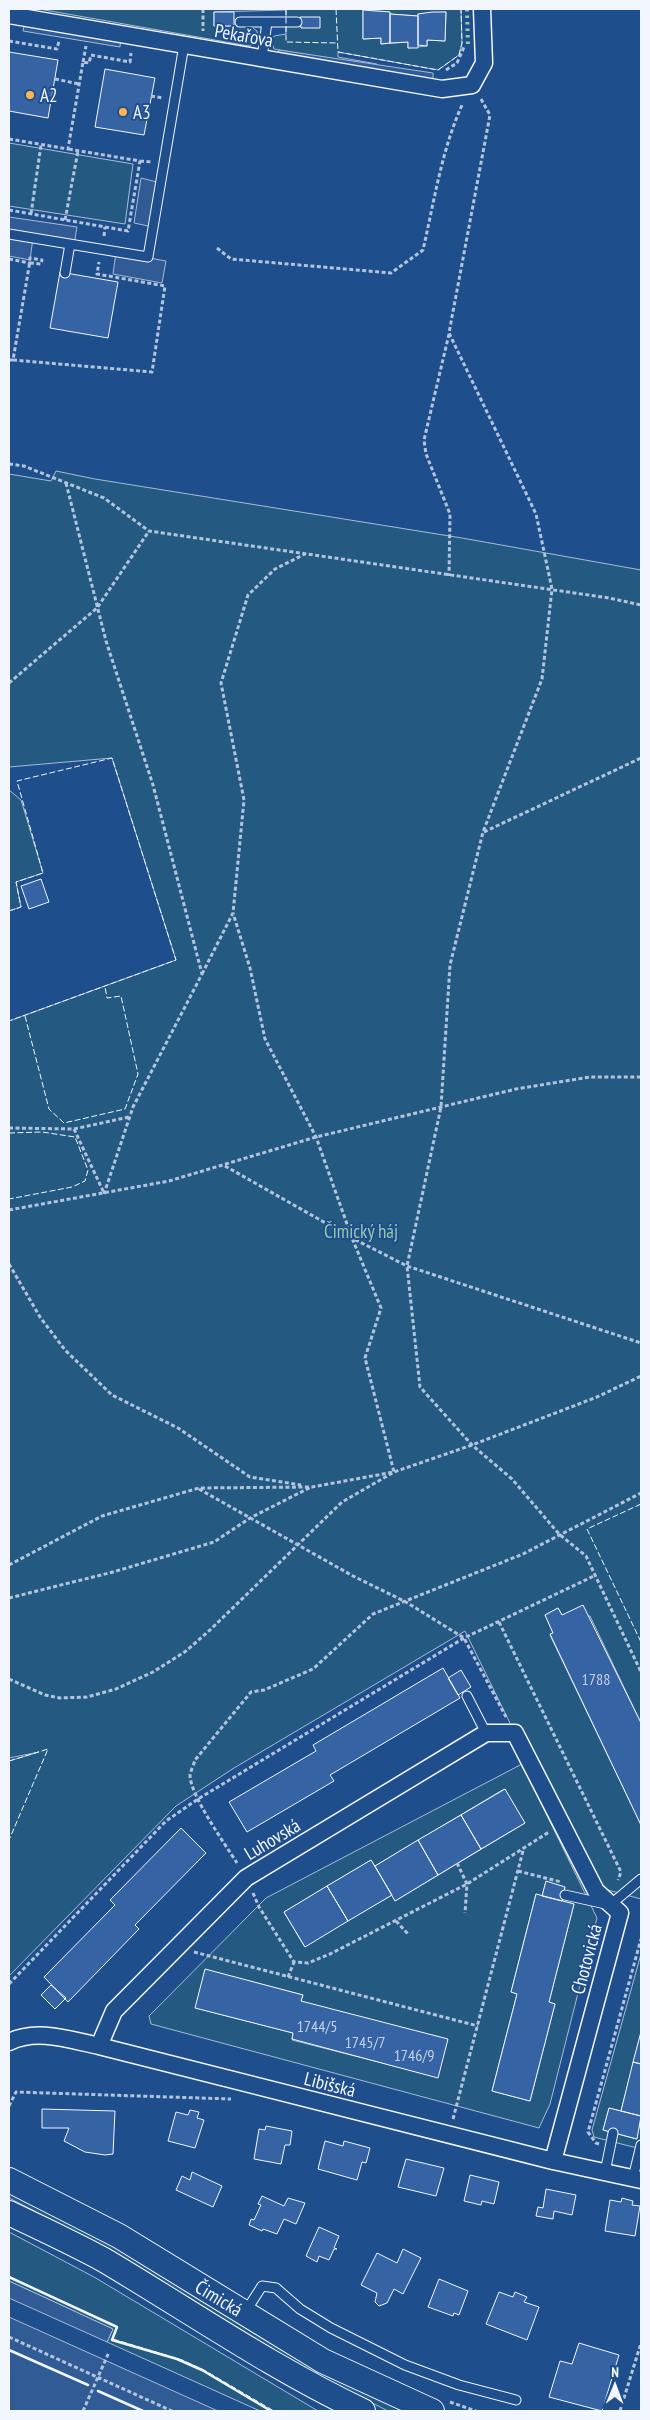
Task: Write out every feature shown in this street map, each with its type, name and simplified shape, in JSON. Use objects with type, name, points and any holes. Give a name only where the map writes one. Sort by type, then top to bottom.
[{"type":"main road","name":"Čimická","points":[[9,2180],[119,2236],[323,2361],[432,2411]]},
{"type":"main road","name":"Čimická","points":[[9,2213],[103,2260],[300,2380],[363,2411]]},
{"type":"street","points":[[472,85],[484,63],[482,9]]},
{"type":"street","name":"Pekařova","points":[[9,15],[442,89],[472,85]]},
{"type":"street","name":"Chotovická","points":[[515,1732],[596,1891],[615,1901],[620,1913],[553,2161]]},
{"type":"street","name":"Luhovská","points":[[99,2046],[114,2011],[246,1878],[486,1733],[515,1732]]},
{"type":"street","name":"Libišská","points":[[9,2042],[20,2037],[44,2035],[99,2046],[553,2161],[637,2179]]},
{"type":"lane","points":[[240,22],[297,22]]},
{"type":"lane","points":[[262,58],[266,22]]},
{"type":"lane","points":[[9,234],[148,257],[184,45]]},
{"type":"lane","points":[[65,273],[70,244]]},
{"type":"lane","points":[[467,1696],[486,1733]]},
{"type":"lane","points":[[565,1895],[615,1901],[641,1879]]},
{"type":"lane","points":[[605,2172],[613,2132]]},
{"type":"lane","points":[[637,2179],[641,2145]]},
{"type":"lane","points":[[244,2314],[262,2286],[276,2288],[300,2309],[331,2328],[405,2365],[459,2385],[516,2400]]},
{"type":"path","points":[[203,9],[203,32]]},
{"type":"path","points":[[194,30],[212,33]]},
{"type":"path","points":[[9,41],[57,49],[59,41]]},
{"type":"path","points":[[440,74],[457,63],[464,50],[464,42]]},
{"type":"path","points":[[68,149],[86,46]]},
{"type":"path","points":[[83,62],[89,63],[90,56],[130,62],[132,48]]},
{"type":"path","points":[[55,79],[79,84]]},
{"type":"path","points":[[217,248],[231,259],[391,273],[423,250],[456,118],[472,85]]},
{"type":"path","points":[[449,576],[450,514],[426,454],[424,440],[449,333],[490,115],[472,85]]},
{"type":"path","points":[[151,96],[164,98]]},
{"type":"path","points":[[9,139],[140,161],[128,231],[9,210]]},
{"type":"path","points":[[31,214],[40,144]]},
{"type":"path","points":[[65,220],[78,151]]},
{"type":"path","points":[[9,259],[29,265],[11,360],[152,372],[165,286],[97,274],[105,227]]},
{"type":"path","points":[[449,333],[536,514],[552,589],[542,679],[483,832],[450,965],[441,1107],[407,1266],[420,1387],[472,1445],[512,1478],[560,1534],[586,1556],[641,1672]]},
{"type":"path","points":[[9,464],[24,466],[104,498],[149,531],[449,576],[552,589],[641,605]]},
{"type":"path","points":[[66,483],[97,608],[153,785],[202,974]]},
{"type":"path","points":[[9,683],[97,608],[149,531]]},
{"type":"path","points":[[104,1194],[130,1117],[233,913],[244,800],[221,683],[248,595],[275,569],[305,553]]},
{"type":"path","points":[[483,832],[641,758]]},
{"type":"path","points":[[233,913],[250,968],[265,1039],[316,1137],[352,1238],[381,1308],[365,1358],[394,1472]]},
{"type":"path","points":[[9,1210],[169,1181],[316,1137],[516,1089],[590,1077],[641,1077]]},
{"type":"path","points":[[9,1128],[74,1129],[130,1117]]},
{"type":"path","points":[[74,1129],[104,1194]]},
{"type":"path","points":[[224,1166],[352,1238],[407,1266],[641,1343]]},
{"type":"path","points":[[9,1264],[40,1317],[65,1350],[112,1395],[178,1428],[250,1477],[312,1487]]},
{"type":"path","points":[[9,1565],[102,1516],[199,1488],[312,1487],[394,1472],[472,1445],[597,1397],[641,1376]]},
{"type":"path","points":[[9,1679],[45,1695],[60,1698],[86,1697],[116,1689],[153,1672],[186,1650],[210,1630],[342,1502],[394,1472]]},
{"type":"path","points":[[9,1598],[112,1572],[214,1542],[250,1518],[312,1487]]},
{"type":"path","points":[[199,1488],[353,1576],[406,1602],[464,1638],[515,1732]]},
{"type":"path","points":[[294,1962],[259,1907],[246,1878],[198,1799],[192,1786],[190,1773],[196,1760],[251,1692],[264,1690],[313,1669],[373,1614],[523,1554],[641,1493]]},
{"type":"path","points":[[9,1984],[166,1821],[198,1799],[464,1638],[596,1576]]},
{"type":"path","points":[[499,1622],[621,1872],[613,1895],[615,1901]]},
{"type":"path","points":[[294,1962],[308,1963],[396,1921],[467,1884],[524,1846],[562,1825]]},
{"type":"path","points":[[449,2135],[524,1846]]},
{"type":"path","points":[[457,1864],[467,1884],[465,1913]]},
{"type":"path","points":[[518,1871],[544,1877]]},
{"type":"path","points":[[396,1921],[408,1934]]},
{"type":"path","points":[[610,2146],[596,2143],[588,2132],[641,1939]]},
{"type":"path","points":[[176,1948],[478,2026]]},
{"type":"path","points":[[288,1977],[294,1962]]},
{"type":"path","points":[[9,2106],[16,2092],[233,2099]]},
{"type":"path","points":[[9,2338],[172,2411]]},
{"type":"path","points":[[620,2411],[641,2343]]},
{"type":"path","points":[[83,2411],[109,2352]]},
{"type":"green space","points":[[39,9],[461,9],[462,43],[459,55],[438,70],[338,52],[338,57],[377,64],[377,67],[274,49],[271,40],[274,36],[286,34],[286,10],[214,12],[214,26],[250,26],[257,31],[258,36],[256,40],[249,46]],"holes":[[[363,10],[390,12],[390,14],[418,16],[418,14],[446,12],[445,41],[427,40],[427,46],[408,48],[408,42],[381,44],[381,38],[363,39]]]},
{"type":"green space","points":[[9,143],[133,164],[125,224],[9,206]]},
{"type":"green space","name":"Čimický háj","points":[[56,471],[95,479],[462,538],[641,570],[641,1723],[590,1616],[562,1615],[558,1608],[545,1615],[553,1633],[550,1635],[641,1825],[641,1899],[589,1885],[465,1631],[234,1768],[176,1806],[9,1976],[9,1761],[39,1752],[9,1758],[9,1021],[176,960],[112,758],[9,767],[9,474],[51,481]]},
{"type":"green space","points":[[9,790],[21,800],[43,873],[16,882],[21,907],[9,911]]},
{"type":"green space","points":[[522,1764],[597,1918],[550,2104],[539,2128],[151,2024],[149,2016],[266,1898]],"holes":[[[504,1789],[525,1823],[395,1901],[392,1895],[304,1946],[284,1912],[371,1860],[375,1866]],[[546,1882],[565,1887],[562,1901],[574,1904],[549,2002],[555,2004],[530,2101],[492,2091],[517,1994],[511,1992],[536,1894],[542,1896]],[[205,1970],[303,1995],[301,2001],[437,2077],[292,2040],[293,2033],[196,2008]]]},
{"type":"green space","points":[[641,1954],[641,2032],[621,2111],[609,2108],[603,2130],[636,2139],[641,2121],[641,2149],[594,2137],[592,2130]]},
{"type":"green space","points":[[9,2190],[106,2239],[405,2411],[388,2411],[295,2364],[105,2247],[9,2198]]},
{"type":"green space","points":[[9,2232],[94,2277],[318,2411],[260,2411],[107,2342],[113,2329],[9,2281]]},
{"type":"shaded area","points":[[25,21],[121,38],[120,47],[23,31]]},
{"type":"shaded area","points":[[279,50],[433,73],[433,81],[276,61]]},
{"type":"shaded area","points":[[141,178],[161,183],[153,227],[134,223]]},
{"type":"shaded area","points":[[9,217],[77,227],[74,245],[33,238],[30,260],[9,256]]},
{"type":"shaded area","points":[[116,252],[166,261],[162,283],[113,274]]},
{"type":"shaded area","points":[[9,2281],[113,2329],[107,2342],[9,2298]]},
{"type":"shaded area","points":[[9,2317],[218,2411],[9,2411]]},
{"type":"building","points":[[363,10],[390,12],[390,43],[381,44],[381,38],[363,39]]},
{"type":"building","points":[[214,12],[234,12],[234,26],[214,26]]},
{"type":"building","points":[[446,12],[445,41],[427,40],[427,46],[418,45],[418,14]]},
{"type":"building","points":[[390,14],[418,16],[418,48],[408,48],[408,42],[390,43]]},
{"type":"building","points":[[300,17],[320,17],[320,28],[301,28]]},
{"type":"building","name":"A2","points":[[9,52],[58,60],[48,118],[9,111]]},
{"type":"building","name":"A3","points":[[105,69],[155,78],[144,135],[95,127]]},
{"type":"building","points":[[60,272],[118,282],[108,338],[50,328]]},
{"type":"building","points":[[41,879],[49,902],[29,909],[21,886]]},
{"type":"building","points":[[583,1605],[641,1723],[641,1825],[550,1634],[553,1633],[545,1615],[558,1608],[562,1615]]},
{"type":"building","points":[[443,1668],[460,1698],[330,1775],[334,1781],[247,1832],[229,1802],[316,1751],[313,1745]]},
{"type":"building","points":[[461,1670],[471,1687],[458,1695],[448,1678]]},
{"type":"building","points":[[505,1789],[525,1823],[481,1849],[461,1815]]},
{"type":"building","points":[[461,1815],[481,1849],[438,1875],[418,1840]]},
{"type":"building","points":[[181,1828],[206,1853],[135,1925],[139,1929],[68,2002],[44,1977],[115,1905],[110,1900]]},
{"type":"building","points":[[418,1840],[438,1875],[395,1901],[375,1866]]},
{"type":"building","points":[[371,1860],[392,1895],[348,1921],[327,1886]]},
{"type":"building","points":[[546,1881],[565,1887],[562,1901],[542,1896]]},
{"type":"building","points":[[327,1886],[348,1921],[305,1947],[284,1912]]},
{"type":"building","points":[[536,1894],[574,1904],[549,2002],[555,2004],[530,2101],[492,2091],[517,1994],[511,1992]]},
{"type":"building","points":[[205,1969],[303,1995],[301,2001],[448,2039],[438,2078],[292,2039],[293,2033],[195,2008]]},
{"type":"building","points":[[51,1985],[66,1998],[55,2009],[41,1995]]},
{"type":"building","points":[[641,2032],[641,2064],[633,2062]]},
{"type":"building","points":[[633,2062],[641,2064],[641,2116],[621,2111]]},
{"type":"building","points":[[609,2108],[641,2116],[637,2139],[603,2130]]},
{"type":"building","points":[[42,2109],[115,2111],[113,2154],[105,2155],[85,2152],[64,2141],[69,2128],[42,2128]]},
{"type":"building","points":[[190,2110],[199,2112],[197,2118],[204,2120],[195,2148],[168,2141],[176,2112],[188,2115]]},
{"type":"building","points":[[266,2126],[292,2131],[290,2145],[285,2145],[281,2164],[254,2159],[259,2129],[265,2130]]},
{"type":"building","points":[[325,2141],[343,2146],[344,2141],[370,2148],[366,2163],[362,2162],[357,2180],[318,2169]]},
{"type":"building","points":[[406,2159],[444,2168],[436,2196],[398,2187]]},
{"type":"building","points":[[192,2172],[222,2186],[213,2207],[176,2190],[182,2176],[190,2180]]},
{"type":"building","points":[[470,2175],[499,2182],[494,2204],[482,2201],[481,2205],[464,2201]]},
{"type":"building","points":[[546,2189],[576,2195],[572,2215],[554,2211],[553,2219],[536,2216],[538,2207],[543,2208]]},
{"type":"building","points":[[262,2196],[284,2206],[288,2198],[305,2203],[296,2224],[284,2219],[277,2234],[263,2229],[262,2231],[249,2225],[251,2219],[254,2220],[261,2205],[258,2204]]},
{"type":"building","points":[[622,2198],[633,2201],[632,2205],[640,2206],[635,2236],[605,2231],[610,2200],[621,2202]]},
{"type":"building","points":[[319,2227],[339,2236],[334,2248],[337,2249],[334,2249],[329,2260],[319,2256],[317,2262],[306,2256]]},
{"type":"building","points":[[403,2249],[421,2258],[403,2294],[394,2289],[387,2303],[379,2306],[375,2302],[377,2293],[361,2285],[377,2253],[397,2263]]},
{"type":"building","points":[[439,2279],[468,2291],[459,2315],[454,2313],[453,2316],[428,2307]]},
{"type":"building","points":[[499,2292],[513,2297],[515,2292],[527,2297],[524,2302],[539,2307],[527,2340],[486,2324]]},
{"type":"building","points":[[579,2343],[619,2355],[602,2411],[549,2397],[560,2361],[572,2364]]},
{"type":"hedge","points":[[467,9],[468,48]]},
{"type":"fence","points":[[286,9],[286,42],[338,43]]},
{"type":"fence","points":[[336,9],[338,52],[438,70],[459,55],[462,43],[461,9]]},
{"type":"fence","points":[[9,911],[21,907],[16,882],[43,873],[17,781],[112,758],[176,960],[9,1021]]},
{"type":"fence","points":[[25,1016],[49,1109],[64,1123],[125,1109],[138,1074],[121,996],[107,998],[105,987]]},
{"type":"fence","points":[[9,1133],[42,1132],[75,1137],[88,1170],[85,1181],[72,1187],[9,1199]]},
{"type":"fence","points":[[641,1504],[587,1529],[641,1642]]},
{"type":"fence","points":[[9,1761],[48,1749],[9,1840]]},
{"type":"fence","points":[[113,2339],[182,2360],[204,2370],[274,2411]]},
{"type":"wall","points":[[9,2277],[117,2327],[112,2340],[177,2359],[202,2370],[271,2411]]},
{"type":"wall","points":[[9,2350],[88,2385]]},
{"type":"wall","points":[[98,2391],[143,2411]]},
{"type":"place","name":"A2","points":[[30,95]]},
{"type":"place","name":"A3","points":[[123,112]]}]
